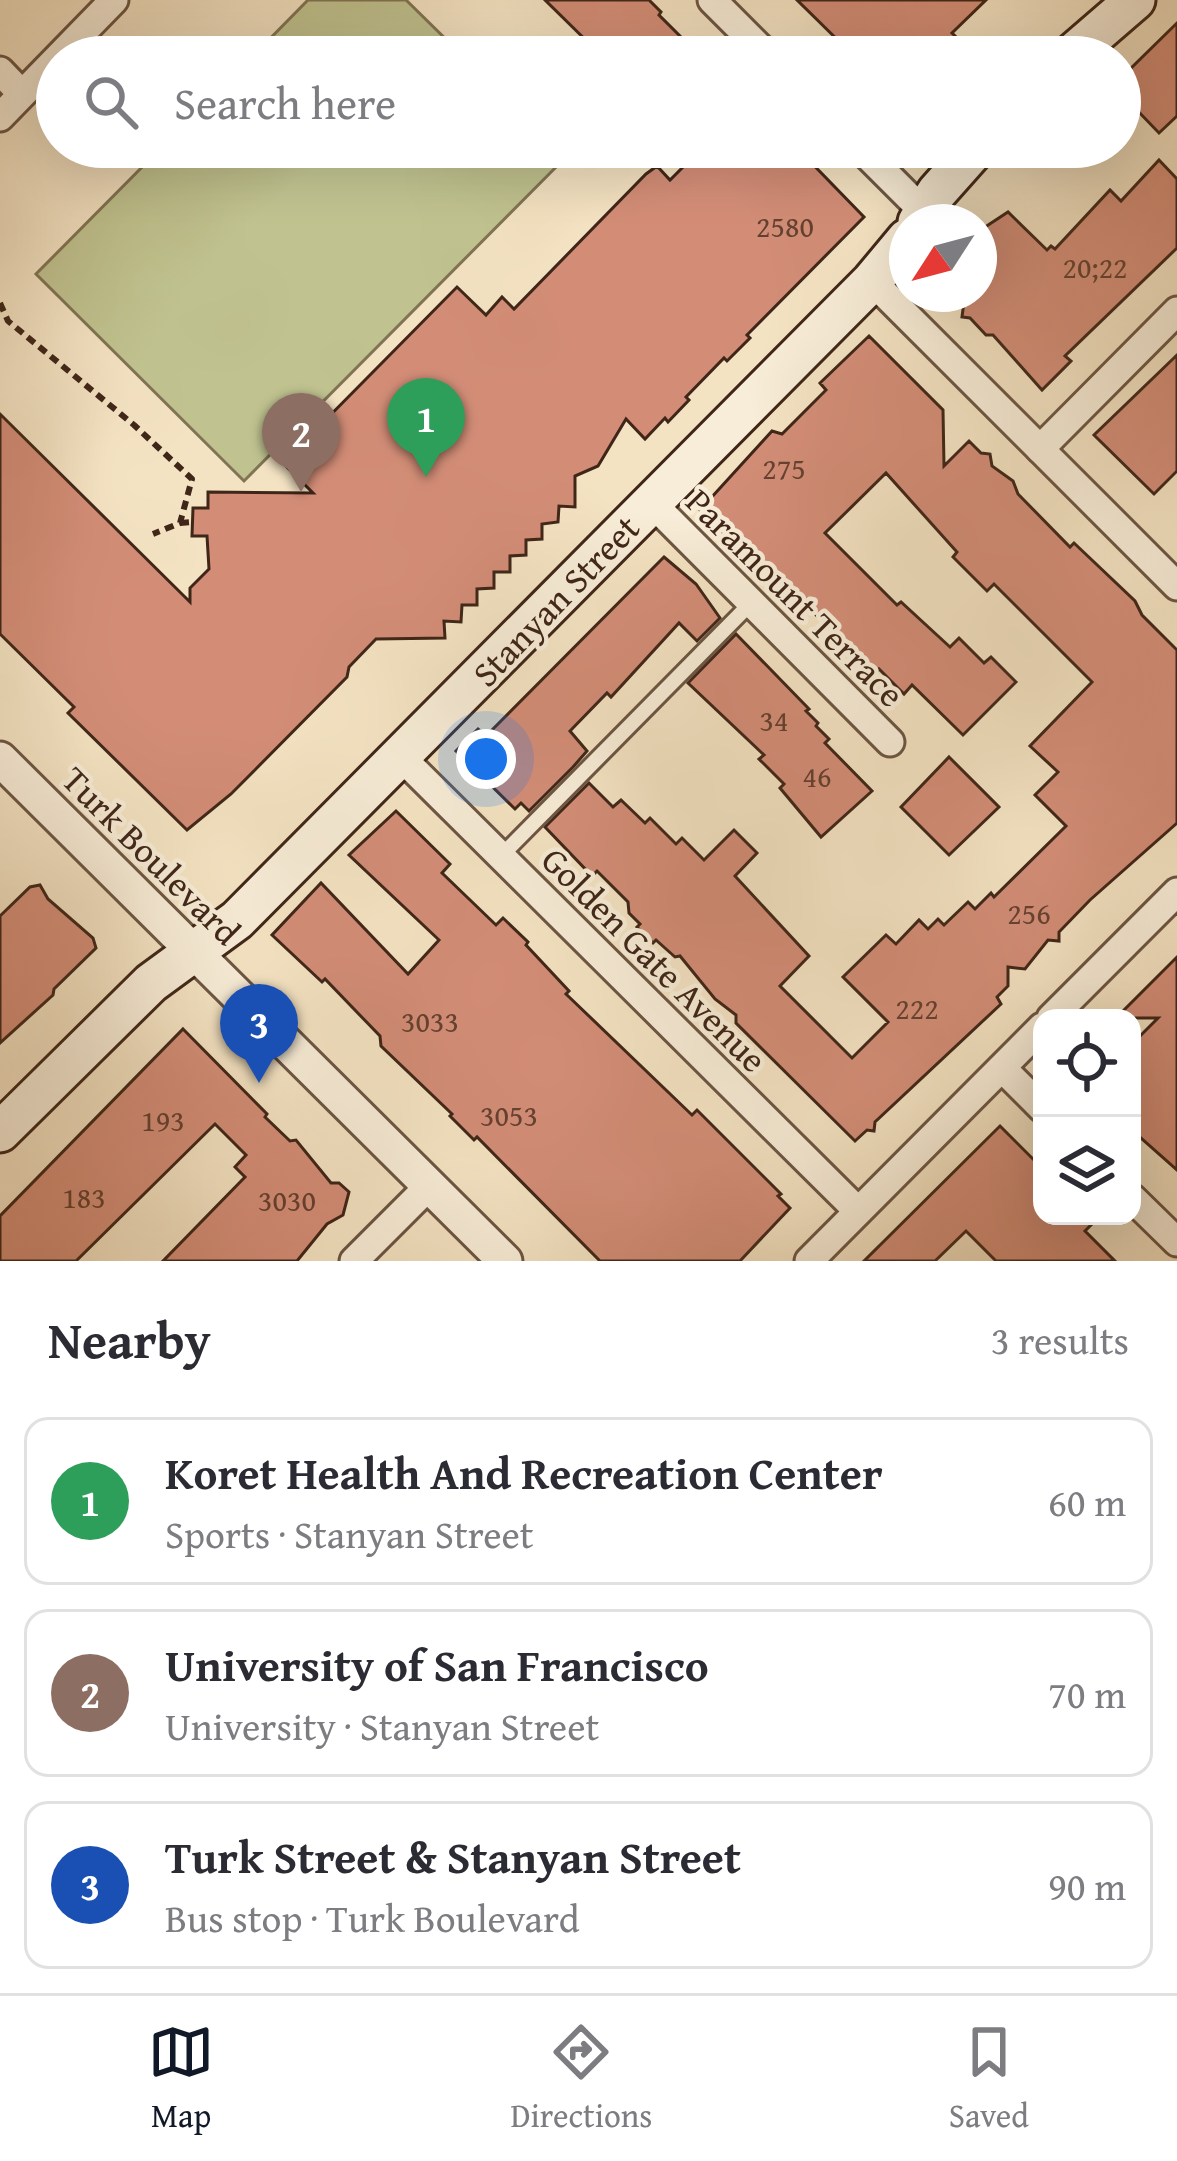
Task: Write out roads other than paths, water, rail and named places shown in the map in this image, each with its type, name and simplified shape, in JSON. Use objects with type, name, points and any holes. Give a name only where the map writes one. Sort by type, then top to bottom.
[{"type":"main road","points":[[1093,36],[1135,0]]},
{"type":"main road","name":"Stanyan Street","points":[[929,204],[958,168]]},
{"type":"main road","name":"Stanyan Street","points":[[0,1132],[151,983],[237,920],[889,259]]},
{"type":"street","points":[[77,36],[113,0]]},
{"type":"street","points":[[712,0],[748,36]]},
{"type":"street","points":[[0,71],[21,92]]},
{"type":"street","points":[[0,117],[36,77]]},
{"type":"street","points":[[875,168],[901,204]]},
{"type":"street","points":[[872,281],[1177,586]]},
{"type":"street","points":[[1040,449],[1177,311]]},
{"type":"street","name":"Paramount Terrace","points":[[651,502],[890,742]]},
{"type":"street","name":"Golden Gate Avenue","points":[[401,757],[858,1211]]},
{"type":"street","name":"Turk Boulevard","points":[[0,759],[505,1261]]},
{"type":"street","points":[[1060,1009],[1177,892]]},
{"type":"street","points":[[809,1261],[1033,1036]]},
{"type":"street","points":[[1001,1068],[1033,1099]]},
{"type":"street","points":[[354,1261],[429,1186]]},
{"type":"street","points":[[1141,1207],[1177,1242]]},
{"type":"lane","points":[[500,856],[751,603]]},
{"type":"place","name":"Koret Health And Recreation Center","points":[[426,477]]},
{"type":"place","name":"University of San Francisco","points":[[301,492]]},
{"type":"place","name":"Turk Street & Stanyan Street","points":[[259,1083]]}]
